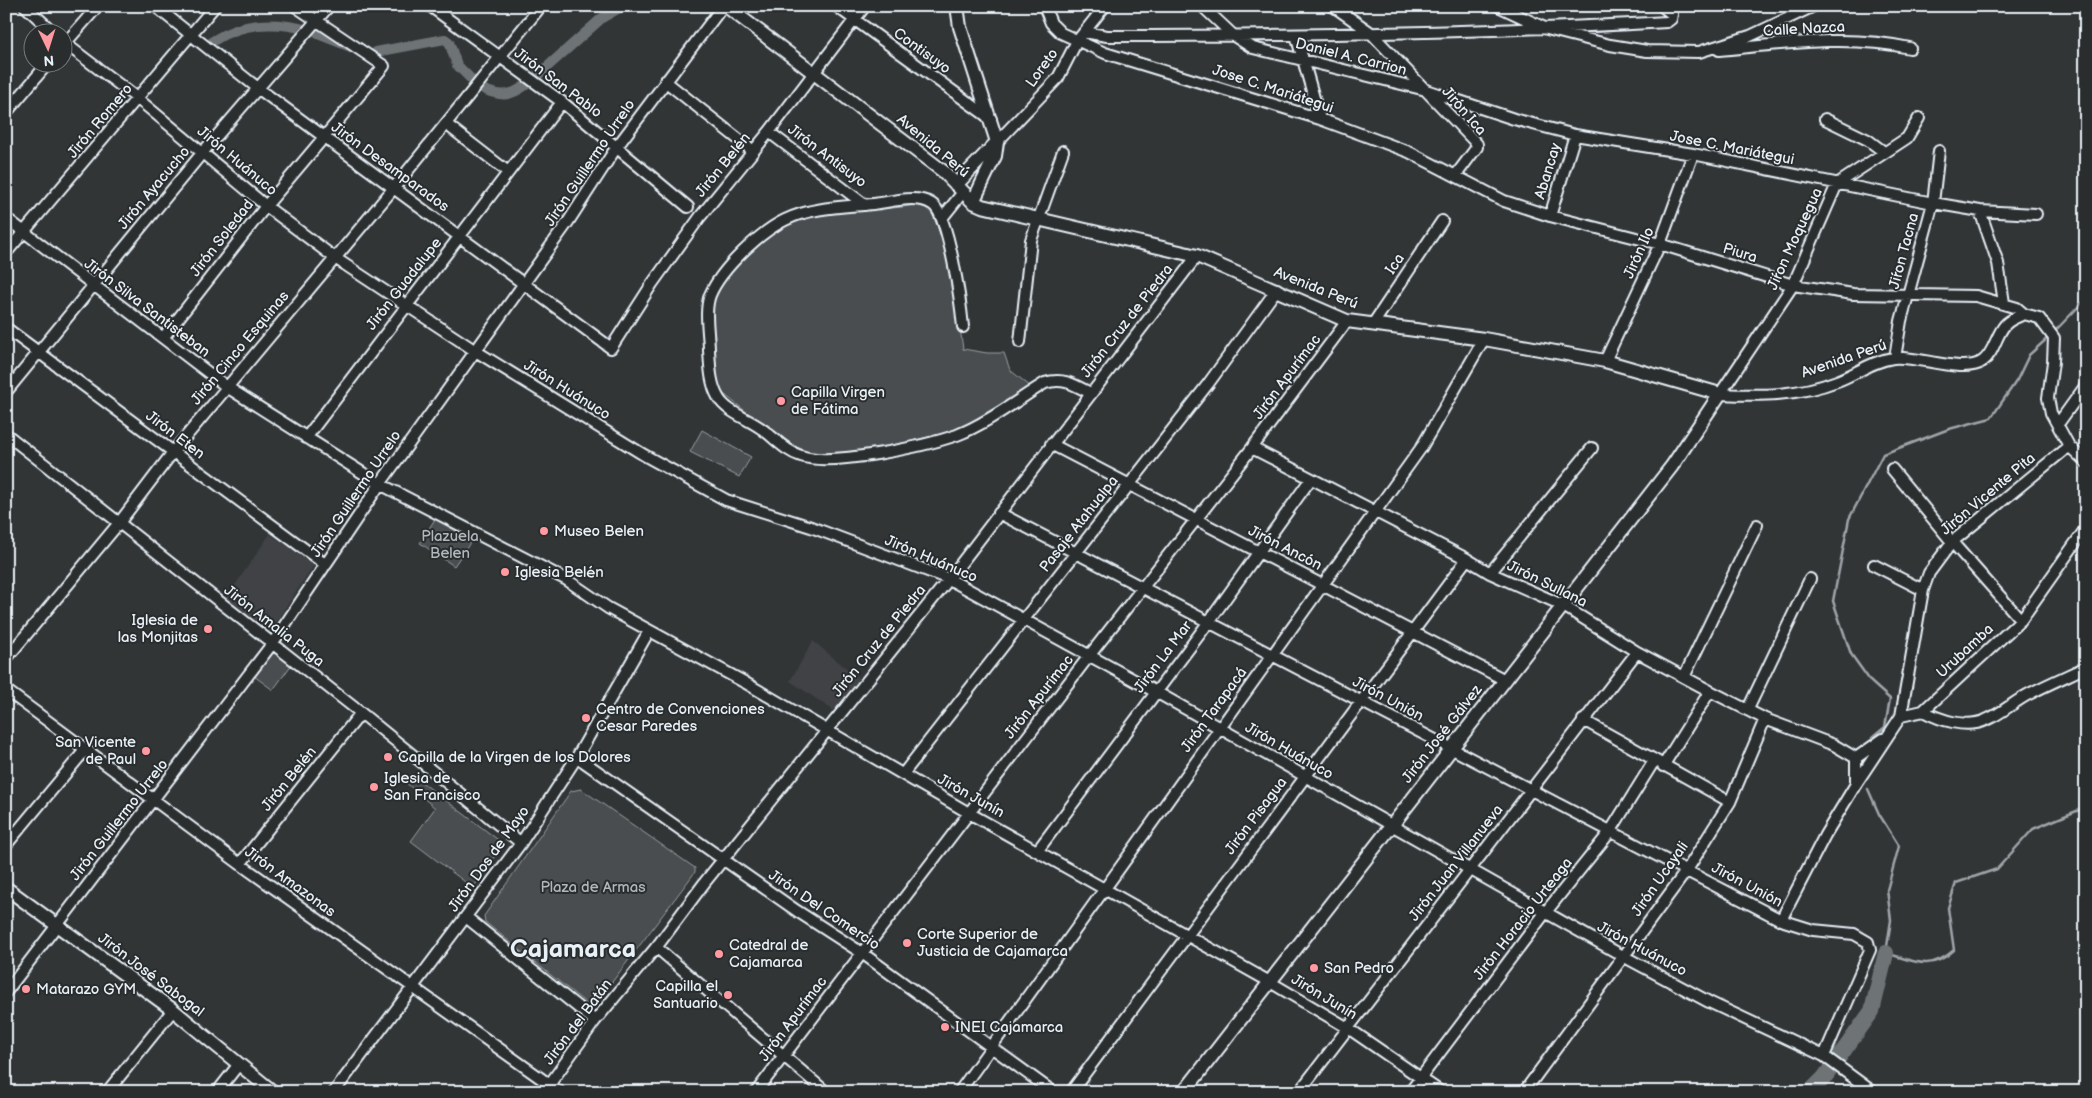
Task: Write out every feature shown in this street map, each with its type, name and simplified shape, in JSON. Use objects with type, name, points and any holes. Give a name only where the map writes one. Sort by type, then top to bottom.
[{"type":"street","points":[[24,6],[42,22]]},
{"type":"street","points":[[72,34],[98,6]]},
{"type":"street","name":"Jirón Desamparados","points":[[155,6],[259,89],[611,348]]},
{"type":"street","name":"Jirón Romero","points":[[6,253],[215,6]]},
{"type":"street","points":[[295,6],[316,21]]},
{"type":"street","name":"Jirón Ayacucho","points":[[6,392],[203,152],[329,6]]},
{"type":"street","name":"Jirón San Pablo","points":[[430,6],[562,102],[688,207]]},
{"type":"street","name":"Jirón Cinco Esquinas","points":[[6,658],[119,523],[173,452],[393,189],[540,6]]},
{"type":"street","name":"Avenida Perú","points":[[724,6],[944,172],[973,202],[982,206],[1197,256],[1277,289],[1347,321],[1484,339],[1605,361],[1720,394],[1764,396],[1815,389],[1879,361],[1895,358],[1963,366],[1975,364],[1983,361],[1989,353],[2004,325],[2024,314]]},
{"type":"street","name":"Jirón Guillermo Urrelo","points":[[6,992],[272,644],[380,484],[474,350],[568,222],[616,148],[664,81],[724,6]]},
{"type":"street","name":"Contisuyo","points":[[836,6],[990,119]]},
{"type":"street","name":"Jirón Belén","points":[[611,348],[652,284],[752,150],[769,132],[865,6]]},
{"type":"street","points":[[957,6],[960,27],[997,142],[995,156],[973,202]]},
{"type":"street","name":"Jose C. Mariátegui","points":[[1044,6],[1051,23],[1061,33],[1105,53],[1320,119],[1409,152],[1456,175]]},
{"type":"street","name":"Loreto","points":[[997,142],[1058,78],[1077,41],[1105,6]]},
{"type":"street","name":"Daniel A. Carrion","points":[[1202,6],[1234,36],[1253,48],[1302,62],[1426,90]]},
{"type":"street","points":[[1333,6],[1370,32],[1426,90]]},
{"type":"street","points":[[1498,6],[1547,29],[1610,45],[1646,51],[1699,52],[1750,36],[1814,6]]},
{"type":"street","points":[[1084,32],[1107,36],[1234,36],[1547,29],[1667,22],[1671,19],[1672,14],[1665,8]]},
{"type":"street","name":"Jirón Soledad","points":[[163,338],[266,206],[384,66],[316,21]]},
{"type":"street","points":[[1296,34],[1302,62],[1320,119]]},
{"type":"street","name":"Calle Nazca","points":[[1699,52],[1816,41],[1883,43],[1910,48]]},
{"type":"street","name":"Jirón Huánuco","points":[[72,51],[138,99],[266,206],[335,258],[474,350],[644,455],[726,500],[811,527],[949,579],[1156,692],[1623,956],[1709,1002],[1826,1058],[1873,1092]]},
{"type":"street","points":[[6,114],[41,72]]},
{"type":"street","points":[[664,81],[752,150]]},
{"type":"street","name":"Jose C. Mariátegui","points":[[1426,90],[1514,119],[1575,135],[1693,154],[1933,203],[1980,210],[2036,214]]},
{"type":"street","name":"Jirón Ica","points":[[1426,90],[1477,144],[1477,147],[1456,175]]},
{"type":"street","name":"Jirón Guadalupe","points":[[306,438],[405,305],[460,237],[562,102]]},
{"type":"street","name":"Jiŕon Moquegua","points":[[1720,394],[1793,285],[1837,184],[1907,138],[1919,118]]},
{"type":"street","points":[[1825,119],[1868,140],[1884,152]]},
{"type":"street","points":[[446,124],[508,172]]},
{"type":"street","name":"Jirón Antisuyo","points":[[769,132],[865,205]]},
{"type":"street","name":"Abancay","points":[[1550,216],[1575,135]]},
{"type":"street","points":[[942,217],[960,188],[997,142]]},
{"type":"street","points":[[1020,342],[1028,261],[1038,218],[1063,151]]},
{"type":"street","name":"Jiŕon Tacna","points":[[1895,358],[1907,296],[1933,203],[1939,151]]},
{"type":"street","name":"Jirón Ilo","points":[[1605,361],[1660,244],[1693,154]]},
{"type":"street","name":"Piura","points":[[1456,175],[1504,201],[1550,216],[1660,244],[1793,285],[1853,294],[1976,296],[2004,303],[2024,314],[2039,318],[2052,334],[2053,362],[2048,398],[2051,413],[2058,424]]},
{"type":"street","points":[[963,327],[960,294],[942,217],[934,205],[916,199],[809,212],[785,219],[762,234],[722,275],[710,296],[708,313],[710,371],[718,397],[732,411],[755,424],[783,447],[802,457],[833,459],[891,451],[956,435],[1046,382],[1064,380],[1090,393]]},
{"type":"street","points":[[1980,210],[1998,263],[2004,303]]},
{"type":"street","name":"Jirón Silva Santisteban","points":[[6,218],[227,387],[380,484],[482,536]]},
{"type":"street","name":"Ica","points":[[1373,324],[1442,221]]},
{"type":"street","name":"Jirón Cruz de Piedra","points":[[656,947],[826,730],[949,579],[1197,256]]},
{"type":"street","name":"Pasaje Atahualpa","points":[[903,774],[1208,384],[1277,289]]},
{"type":"street","name":"Jirón Apurímac","points":[[756,1092],[1089,656],[1252,448],[1347,321]]},
{"type":"street","name":"Jirón Eten","points":[[6,328],[326,565]]},
{"type":"street","name":"Jirón Tarapacá","points":[[959,1092],[1104,887],[1220,729],[1421,448],[1484,339]]},
{"type":"street","points":[[2086,386],[2058,424],[2069,446],[2086,462]]},
{"type":"street","name":"Jirón José Gálvez","points":[[1184,1092],[1672,466],[1720,394]]},
{"type":"street","name":"Jirón Amalia Puga","points":[[6,434],[522,842]]},
{"type":"street","name":"Jirón Ancón","points":[[1051,444],[1324,584],[1505,680]]},
{"type":"street","name":"Jirón Vicente Pita","points":[[1901,716],[1923,590],[1929,573],[1952,542],[2069,446]]},
{"type":"street","name":"Jirón Sullana","points":[[1252,448],[1310,480],[1376,511],[1490,573],[1562,606],[1637,652],[1710,691],[1765,719],[1834,745],[1856,758]]},
{"type":"street","points":[[1490,573],[1592,448]]},
{"type":"street","points":[[1892,470],[2021,620]]},
{"type":"street","name":"Jirón La Mar","points":[[1038,850],[1208,623],[1310,480]]},
{"type":"street","name":"Jirón Unión","points":[[999,513],[1781,920],[1813,930],[1854,934],[1868,942],[1870,950],[1826,1058]]},
{"type":"street","points":[[1684,677],[1757,525]]},
{"type":"street","name":"Urubamba","points":[[1923,711],[2021,620],[2084,534]]},
{"type":"street","name":"Jirón Junín","points":[[482,536],[567,580],[649,631],[969,813],[1104,887],[1185,936],[1270,982],[1348,1028],[1441,1092]]},
{"type":"street","name":"Jirón Pisagua","points":[[1071,1092],[1304,777],[1363,702],[1467,559]]},
{"type":"street","points":[[1874,565],[1923,590]]},
{"type":"street","points":[[1748,709],[1810,579]]},
{"type":"street","name":"Jirón Dos de Mayo","points":[[334,1092],[411,987],[522,842],[577,757],[649,631]]},
{"type":"street","name":"Jirón Juan Villanueva","points":[[1299,1092],[1637,652]]},
{"type":"street","points":[[1781,920],[1825,836],[1856,784],[1901,716],[1923,711],[1936,718],[1950,722],[1985,721],[2028,694],[2086,667]]},
{"type":"street","name":"Jirón Amazonas","points":[[6,690],[547,1088],[560,1092]]},
{"type":"street","points":[[1663,766],[1710,691]]},
{"type":"street","name":"Jirón Belén","points":[[240,864],[361,713]]},
{"type":"street","name":"Jirón Ucayali","points":[[1524,1092],[1686,870],[1730,802],[1765,719]]},
{"type":"street","points":[[1583,720],[1730,802]]},
{"type":"street","points":[[1856,784],[1856,758],[1886,737]]},
{"type":"street","points":[[6,845],[86,749]]},
{"type":"street","name":"Jirón Del Comercio","points":[[577,757],[724,860],[862,953],[1053,1092]]},
{"type":"street","name":"Jirón Horacio Urteaga","points":[[1410,1092],[1545,913],[1610,832],[1654,761]]},
{"type":"street","name":"Jirón José Sabogal","points":[[6,888],[173,1010],[273,1092]]},
{"type":"street","points":[[466,917],[596,1021]]},
{"type":"street","points":[[656,947],[826,1092]]},
{"type":"street","name":"Jirón del Batán","points":[[547,1088],[596,1021],[656,947]]},
{"type":"street","points":[[107,1092],[173,1010]]},
{"type":"street","points":[[217,1092],[239,1064]]},
{"type":"shaded area","points":[[270,534],[315,564],[267,635],[224,601]]},
{"type":"shaded area","points":[[813,641],[861,680],[834,711],[790,681]]},
{"type":"green space","points":[[917,205],[930,209],[943,243],[952,278],[963,349],[987,353],[1004,353],[1010,370],[1031,387],[956,430],[895,445],[833,456],[803,453],[783,441],[720,391],[711,334],[714,306],[718,292],[724,280],[733,269],[768,234],[783,223],[820,214]]},
{"type":"green space","points":[[702,430],[751,457],[739,477],[690,452]]},
{"type":"green space","name":"Plazuela Belen","points":[[435,519],[472,540],[454,566],[420,543]]},
{"type":"green space","points":[[274,650],[292,664],[273,690],[254,676]]},
{"type":"green space","points":[[411,774],[501,842],[501,847],[473,888],[411,841],[435,808],[405,782]]},
{"type":"green space","name":"Plaza de Armas","points":[[581,789],[695,868],[695,872],[597,1002],[587,1004],[485,922],[484,916],[571,791]]},
{"type":"waterway","points":[[538,75],[602,18],[623,6]]},
{"type":"waterway","points":[[213,41],[235,30],[259,25],[283,25],[308,30]]},
{"type":"waterway","points":[[318,34],[351,47]]},
{"type":"waterway","points":[[376,52],[445,39],[449,42],[457,65],[473,81]]},
{"type":"waterway","points":[[485,90],[496,94],[506,94],[526,85]]},
{"type":"waterway","points":[[2054,332],[2086,299]]},
{"type":"waterway","points":[[1872,738],[1885,727],[1890,699],[1871,682],[1851,654],[1833,601],[1849,519],[1883,454],[1949,429],[1991,418],[2017,380],[2029,355],[2050,336]]},
{"type":"waterway","points":[[1868,789],[1879,814],[1899,846],[1887,890],[1891,920],[1886,953],[1922,963],[1937,961],[1954,950],[1948,908],[1956,883],[1997,869],[2033,829],[2079,810],[2086,804]]},
{"type":"waterway","points":[[1810,1092],[1824,1078],[1872,1011],[1886,953]]},
{"type":"place","name":"Capilla Virgen de Fátima","points":[[781,401]]},
{"type":"place","name":"Museo Belen","points":[[544,531]]},
{"type":"place","name":"Iglesia Belén","points":[[505,572]]},
{"type":"place","name":"Iglesia de las Monjitas","points":[[208,629]]},
{"type":"place","name":"Centro de Convenciones Cesar Paredes","points":[[586,718]]},
{"type":"place","name":"San Vicente de Paul","points":[[146,751]]},
{"type":"place","name":"Capilla de la Virgen de los Dolores","points":[[388,757]]},
{"type":"place","name":"Iglesia de San Francisco","points":[[374,787]]},
{"type":"place","name":"Corte Superior de Justicia de Cajamarca","points":[[907,943]]},
{"type":"place","name":"Catedral de Cajamarca","points":[[719,954]]},
{"type":"place","name":"San Pedro","points":[[1314,968]]},
{"type":"place","name":"Matarazo GYM","points":[[26,989]]},
{"type":"place","name":"Capilla el Santuario","points":[[728,995]]},
{"type":"place","name":"INEI Cajamarca","points":[[945,1027]]},
{"type":"district","name":"Cajamarca","points":[[573,949]]}]
